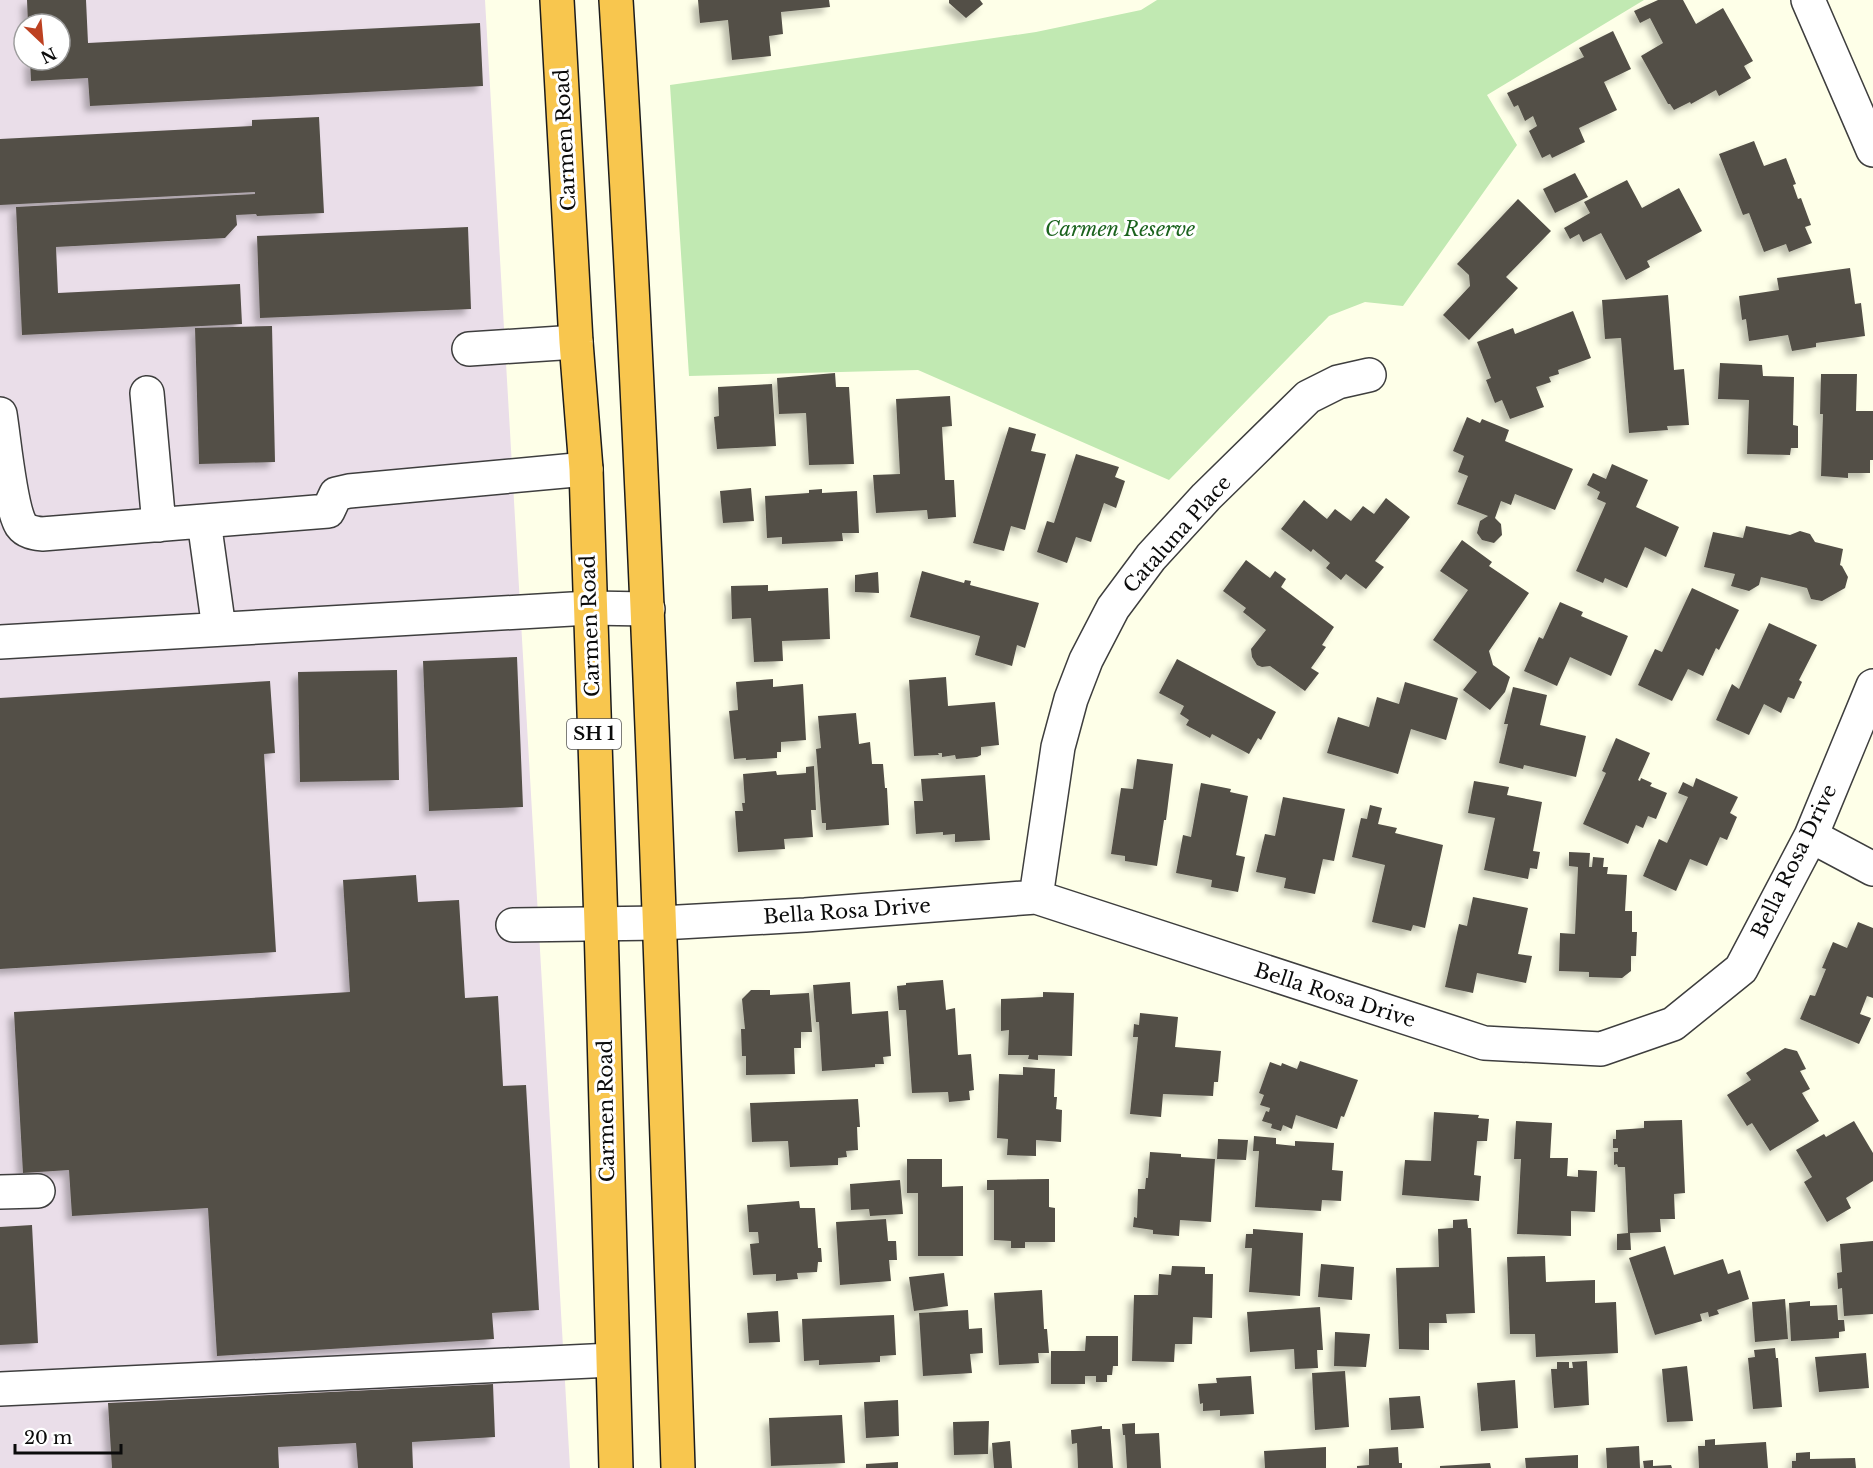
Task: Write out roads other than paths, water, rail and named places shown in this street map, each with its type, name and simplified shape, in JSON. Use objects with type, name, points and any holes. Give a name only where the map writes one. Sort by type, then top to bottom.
[{"type":"highway","name":"Carmen Road","points":[[557,0],[576,342],[586,469],[616,1468]]},
{"type":"highway","points":[[616,0],[648,609],[661,923],[678,1468]]},
{"type":"street","points":[[1808,0],[1873,150]]},
{"type":"street","points":[[469,349],[576,342]]},
{"type":"street","name":"Cataluna Place","points":[[1036,897],[1058,747],[1071,699],[1086,660],[1113,608],[1137,574],[1206,497],[1308,397],[1338,382],[1369,375]]},
{"type":"street","points":[[147,393],[159,525]]},
{"type":"street","points":[[0,414],[15,509],[21,524],[27,531],[42,534],[328,511],[336,494],[349,491],[586,469]]},
{"type":"street","points":[[204,521],[219,629]]},
{"type":"street","points":[[0,642],[590,608],[648,609]]},
{"type":"street","name":"Bella Rosa Drive","points":[[513,926],[661,923],[805,915],[1036,897],[1484,1043],[1601,1049],[1673,1024],[1741,969],[1811,836],[1873,686]]},
{"type":"street","points":[[1811,836],[1873,869]]},
{"type":"street","points":[[0,1192],[38,1191]]},
{"type":"street","points":[[0,1389],[612,1360]]},
{"type":"park label","name":"Carmen Reserve","points":[[1120,229]]}]
